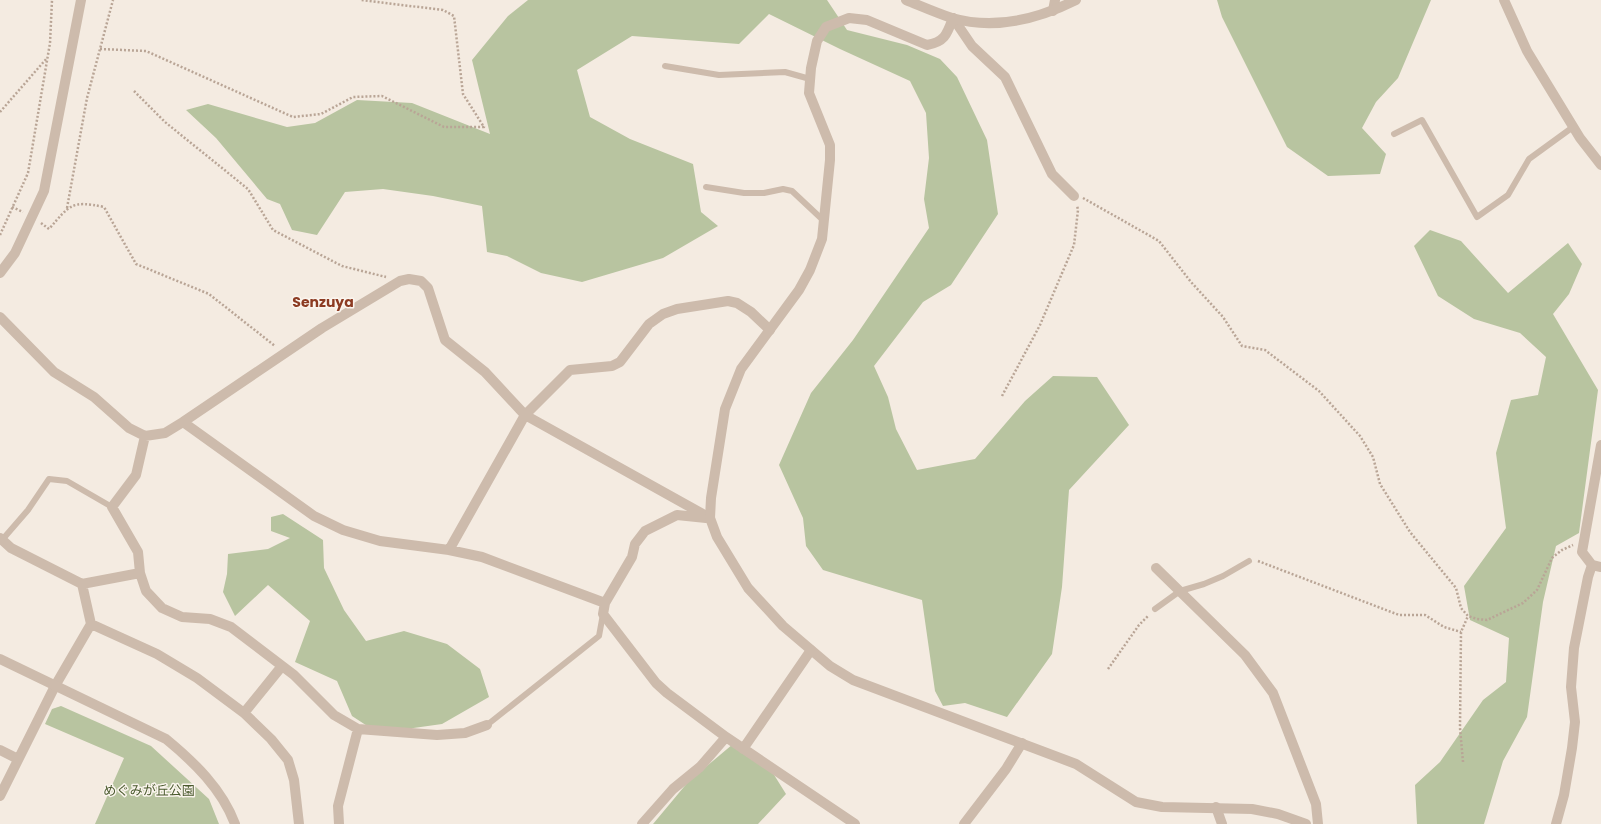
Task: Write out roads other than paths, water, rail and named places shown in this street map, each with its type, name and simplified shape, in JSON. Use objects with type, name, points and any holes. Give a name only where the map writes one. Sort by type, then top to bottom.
[{"type":"street","points":[[0,273],[15,253],[44,190],[81,0]]},
{"type":"street","points":[[906,0],[953,18],[988,23],[1026,20],[1053,11],[1076,0]]},
{"type":"street","points":[[1053,11],[1055,0]]},
{"type":"street","points":[[1504,0],[1527,51],[1573,127],[1601,165]]},
{"type":"street","points":[[953,18],[946,35],[937,43],[927,45],[867,20],[849,18],[826,27],[817,41],[810,78],[809,93],[830,145],[830,160],[822,239],[810,270],[799,290],[741,368],[725,409],[711,498],[710,518],[717,537],[748,588],[783,626],[830,666],[853,680],[1076,764],[1136,802],[1162,807],[1252,809],[1278,814],[1306,824]]},
{"type":"street","points":[[953,18],[972,46],[1005,77],[1052,174],[1074,196]]},
{"type":"street","points":[[0,318],[54,372],[94,397],[129,428],[144,436],[165,433],[322,328],[400,281],[409,279],[421,281],[428,288],[445,340],[485,372],[525,415],[710,518]]},
{"type":"street","points":[[449,550],[525,415],[570,370],[612,366],[620,362],[649,324],[663,314],[677,309],[728,301],[737,303],[750,312],[770,330]]},
{"type":"street","points":[[183,422],[314,516],[343,530],[380,541],[449,550],[482,557],[605,603]]},
{"type":"street","points":[[144,436],[136,475],[112,507],[138,552],[140,572],[146,591],[162,608],[182,617],[210,619],[232,627],[294,675],[334,715],[358,729],[437,735],[465,733],[487,725]]},
{"type":"street","points":[[1556,824],[1564,795],[1575,722],[1571,687],[1574,648],[1588,577],[1596,566],[1582,552],[1601,444]]},
{"type":"street","points":[[710,518],[678,515],[645,531],[635,544],[632,557],[605,603],[603,614],[656,683],[726,737],[855,824]]},
{"type":"street","points":[[1,539],[11,548],[82,584],[140,572]]},
{"type":"street","points":[[1156,568],[1245,655],[1273,693],[1316,804],[1318,824]]},
{"type":"street","points":[[0,796],[55,686],[91,624],[82,584]]},
{"type":"street","points":[[91,624],[157,654],[197,678],[244,713],[271,738],[288,760],[294,780],[299,824]]},
{"type":"street","points":[[743,749],[811,650]]},
{"type":"street","points":[[0,659],[166,739],[187,756],[213,785],[230,812],[235,824]]},
{"type":"street","points":[[244,713],[282,666]]},
{"type":"street","points":[[339,824],[338,806],[358,729]]},
{"type":"street","points":[[642,824],[673,789],[700,766],[726,737]]},
{"type":"street","points":[[964,824],[1006,769],[1022,743]]},
{"type":"street","points":[[0,750],[18,759]]},
{"type":"street","points":[[1216,807],[1222,824]]},
{"type":"lane","points":[[665,66],[719,75],[785,72],[810,78]]},
{"type":"lane","points":[[1394,134],[1422,120],[1477,217],[1508,195],[1529,159],[1573,127]]},
{"type":"lane","points":[[706,187],[744,193],[764,193],[783,189],[792,191],[824,221]]},
{"type":"lane","points":[[1,539],[28,510],[49,479],[67,481],[112,507]]},
{"type":"lane","points":[[1155,609],[1180,591],[1204,584],[1223,576],[1249,561]]},
{"type":"lane","points":[[487,725],[599,636],[603,614]]},
{"type":"district","name":"Senzuya","points":[[323,302]]},
{"type":"park label","name":"めぐみが丘公園","points":[[149,790]]}]
